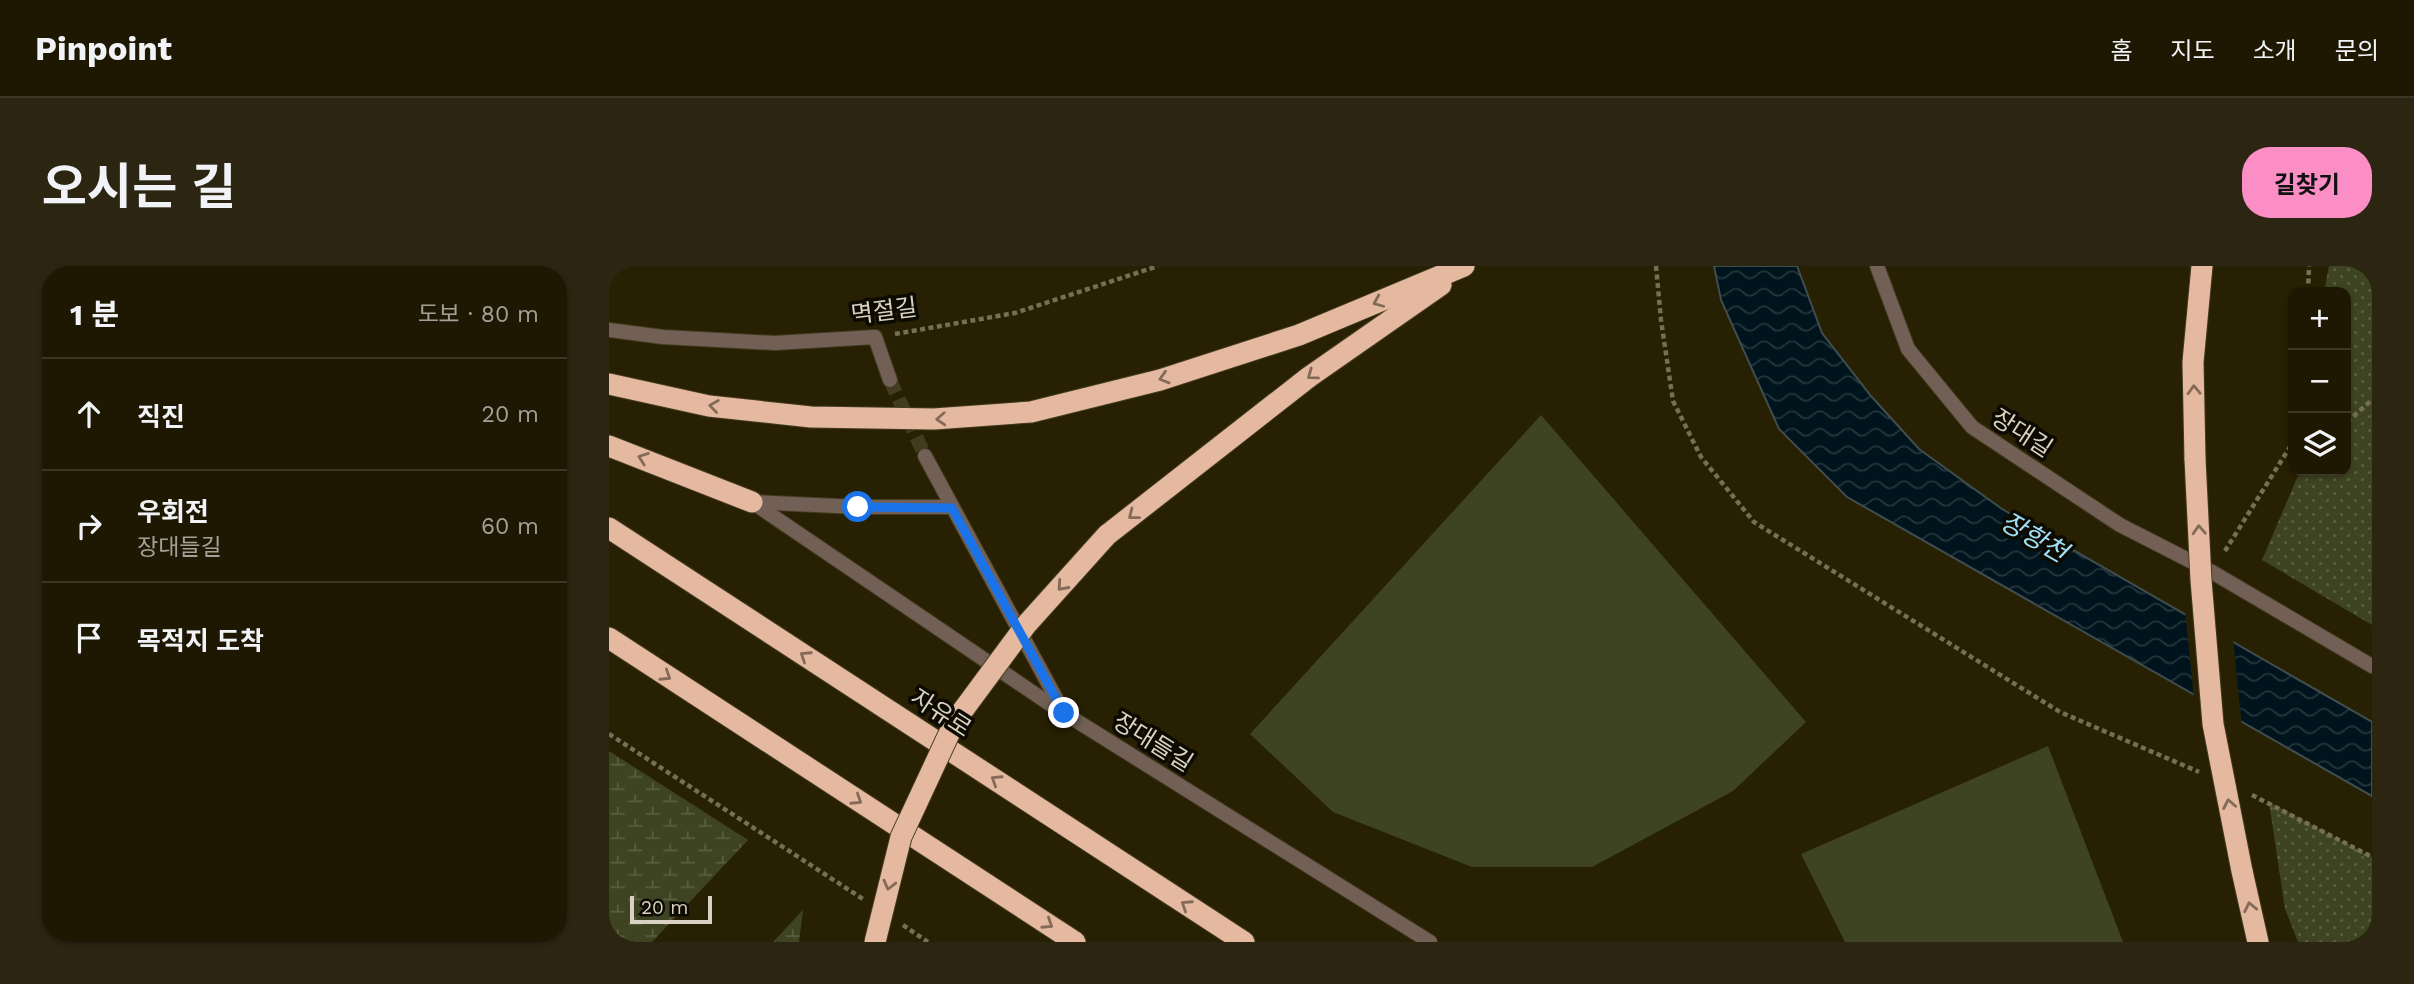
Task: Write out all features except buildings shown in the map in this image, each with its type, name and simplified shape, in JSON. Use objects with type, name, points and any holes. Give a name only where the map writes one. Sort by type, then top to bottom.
[{"type":"highway","points":[[609,384],[709,406],[811,417],[934,419],[1031,412],[1160,380],[1299,335],[1466,266]]},
{"type":"highway","points":[[875,942],[901,837],[955,721],[1026,625],[1107,535],[1309,377],[1466,266]]},
{"type":"highway","points":[[2201,266],[2193,362],[2201,580],[2213,724],[2258,942]]},
{"type":"highway","points":[[609,446],[752,502]]},
{"type":"highway","name":"자유로","points":[[609,528],[1244,942]]},
{"type":"highway","points":[[609,638],[1075,942]]},
{"type":"street","name":"장대길","points":[[1877,266],[1907,348],[1972,427],[2120,525],[2212,572],[2372,666]]},
{"type":"street","name":"멱절길","points":[[609,330],[663,337],[775,343],[875,337]]},
{"type":"street","points":[[875,337],[890,380]]},
{"type":"street","name":"장대들길","points":[[925,456],[1064,713],[1430,942]]},
{"type":"street","points":[[752,502],[952,508]]},
{"type":"street","points":[[752,502],[1064,713]]},
{"type":"path","name":"멱절길","points":[[875,337],[1015,313],[1158,266]]},
{"type":"path","points":[[1656,266],[1673,401],[1701,457],[1754,522],[2060,712],[2207,775]]},
{"type":"path","points":[[2308,287],[2309,266]]},
{"type":"path","points":[[2351,418],[2372,400]]},
{"type":"path","points":[[2212,572],[2288,450]]},
{"type":"path","points":[[609,734],[871,905]]},
{"type":"path","points":[[2244,791],[2372,857]]},
{"type":"path","points":[[894,920],[928,942]]},
{"type":"green space","points":[[2329,266],[2372,266],[2372,625],[2262,560],[2298,476],[2351,476],[2351,287],[2325,287]]},
{"type":"green space","points":[[1541,415],[1806,722],[1733,791],[1592,867],[1472,867],[1333,812],[1250,734]]},
{"type":"green space","points":[[2048,746],[2123,942],[1845,942],[1801,854]]},
{"type":"green space","points":[[609,751],[748,840],[652,942],[609,942]]},
{"type":"green space","points":[[2269,802],[2372,857],[2372,942],[2298,942],[2285,909]]},
{"type":"green space","points":[[803,910],[799,942],[773,942]]},
{"type":"water","name":"장항천","points":[[1714,266],[1797,266],[1822,333],[1871,396],[1919,449],[2002,509],[2372,722],[2372,796],[1847,497],[1779,429],[1721,300]]},
{"type":"pier","points":[[2185,611],[2233,638],[2242,727],[2194,699]]},
{"type":"tunnel","points":[[890,380],[925,456]]},
{"type":"route","points":[[858,507],[952,508],[1064,713]]}]
